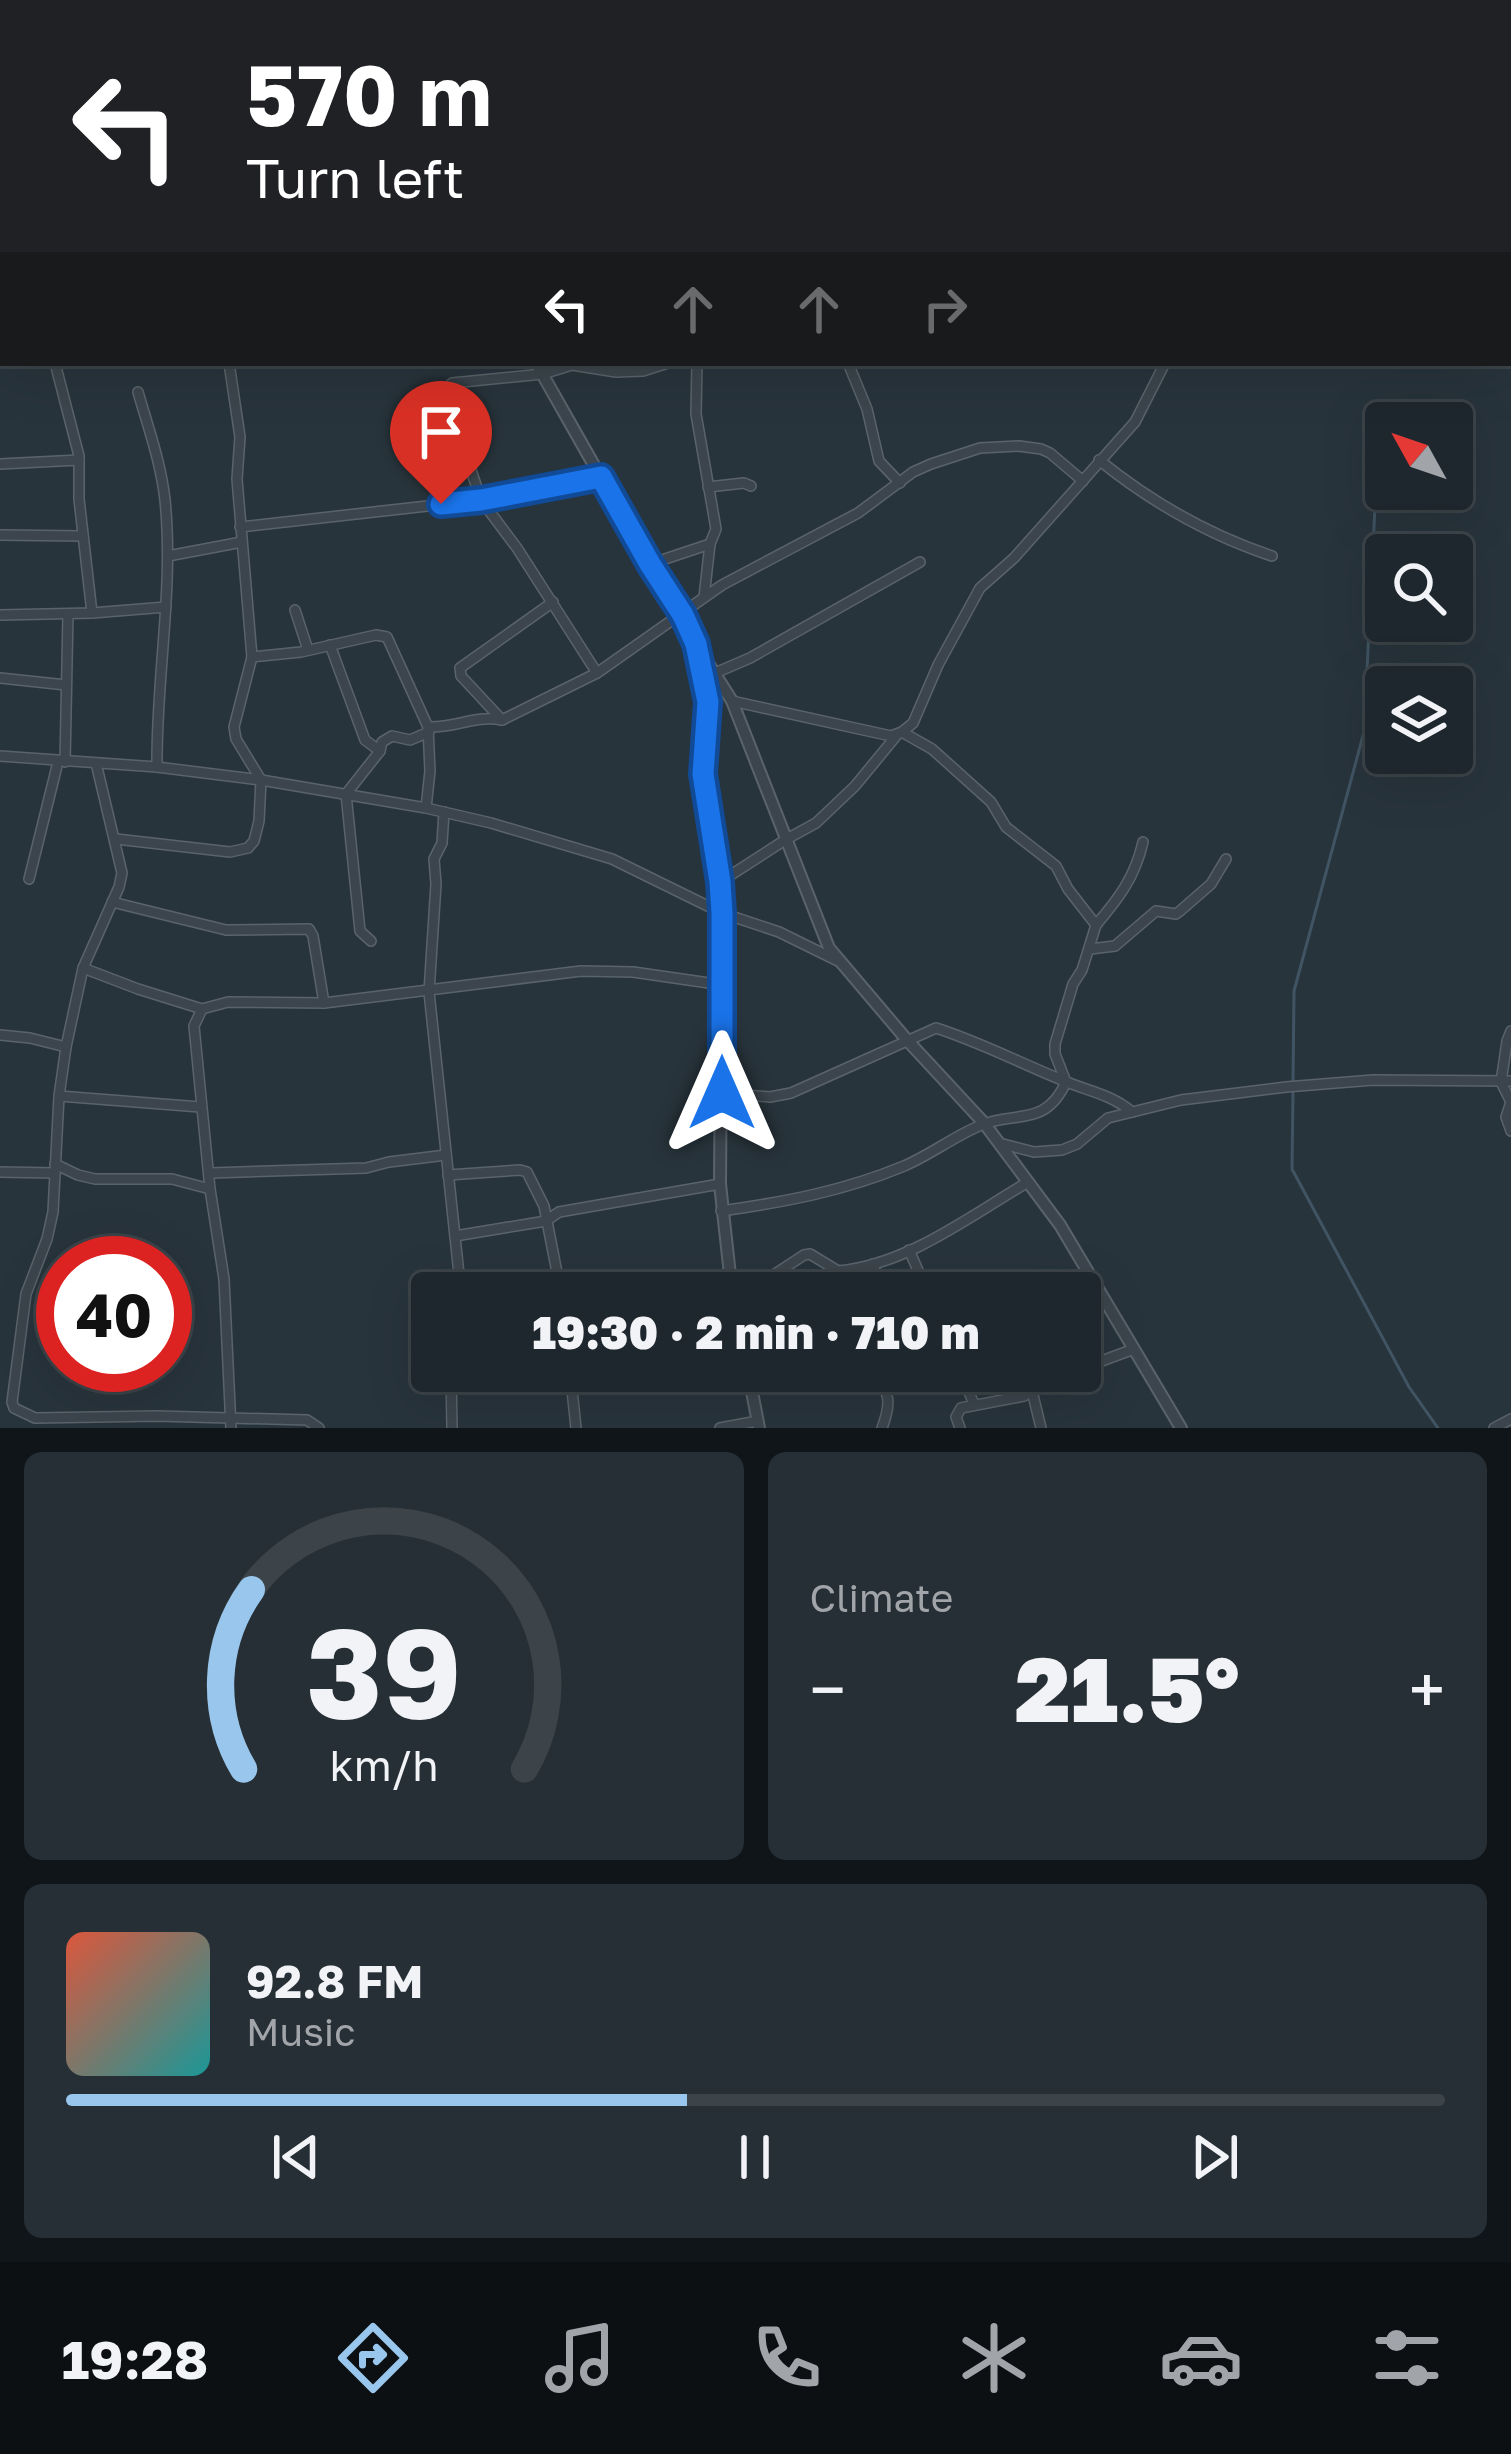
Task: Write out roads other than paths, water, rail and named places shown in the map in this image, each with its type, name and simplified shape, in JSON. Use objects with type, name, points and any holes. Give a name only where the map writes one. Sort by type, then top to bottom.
[{"type":"street","points":[[56,366],[79,460],[92,613]]},
{"type":"street","points":[[116,838],[230,852],[248,848],[259,821],[261,780],[236,740],[234,727],[252,657],[237,479],[240,436],[229,366]]},
{"type":"street","points":[[583,366],[616,372],[657,366]]},
{"type":"street","points":[[650,564],[710,544],[715,538],[697,414],[697,366]]},
{"type":"street","points":[[849,366],[867,409],[879,461],[900,483]]},
{"type":"street","points":[[720,882],[817,823],[913,723],[938,664],[980,588],[1014,558],[1136,422],[1164,366]]},
{"type":"street","points":[[597,673],[481,500],[447,398],[452,383],[539,368],[732,701],[830,948],[984,1123],[1060,1225],[1181,1428]]},
{"type":"street","points":[[138,392],[165,496],[168,556],[157,767]]},
{"type":"street","points":[[370,941],[360,931],[346,794],[382,742],[392,736],[410,740],[428,730],[486,716],[502,720],[597,673],[704,597],[858,513],[932,464],[980,448],[1042,448],[1083,482]]},
{"type":"street","points":[[0,464],[79,460]]},
{"type":"street","points":[[1099,460],[1137,490],[1228,541],[1272,556]]},
{"type":"street","points":[[240,526],[481,500],[601,477]]},
{"type":"street","points":[[707,487],[751,486]]},
{"type":"street","points":[[0,536],[83,536]]},
{"type":"street","points":[[168,556],[242,542]]},
{"type":"street","points":[[704,597],[710,544]]},
{"type":"street","points":[[715,673],[920,562]]},
{"type":"street","points":[[502,720],[461,676],[460,668],[553,602]]},
{"type":"street","points":[[0,614],[71,616],[166,607]]},
{"type":"street","points":[[296,610],[308,650]]},
{"type":"street","points":[[29,879],[61,762],[71,616]]},
{"type":"street","points":[[252,657],[376,635],[387,638],[428,730],[426,808]]},
{"type":"street","points":[[696,644],[708,702],[703,774],[722,913],[720,1184],[729,1272]]},
{"type":"street","points":[[330,645],[365,740],[380,751]]},
{"type":"street","points":[[0,678],[66,685]]},
{"type":"street","points":[[732,701],[890,736],[899,734],[932,749],[992,802],[1006,827],[1056,866],[1067,889],[1096,926]]},
{"type":"street","points":[[0,756],[261,780],[491,823],[612,859],[722,913],[779,932],[840,962]]},
{"type":"street","points":[[14,1408],[22,1312],[53,1212],[58,1096],[66,1047],[83,968],[122,873],[96,763]]},
{"type":"street","points":[[444,812],[442,843],[434,860],[430,992],[459,1272]]},
{"type":"street","points":[[722,1210],[842,1190],[908,1165],[984,1123],[1026,1118],[1048,1107],[1066,1082],[1055,1044],[1073,983],[1096,926],[1126,889],[1143,842]]},
{"type":"street","points":[[1090,949],[1115,946],[1156,911],[1176,914],[1210,884],[1226,859]]},
{"type":"street","points":[[112,902],[226,930],[309,929],[324,1003]]},
{"type":"street","points":[[83,968],[202,1009],[228,1002],[324,1003],[581,971],[633,972],[723,985]]},
{"type":"street","points":[[202,1009],[194,1026],[224,1279],[232,1423]]},
{"type":"street","points":[[722,1093],[791,1093],[936,1028],[1099,1092],[1132,1112]]},
{"type":"street","points":[[1511,1030],[1506,1081],[1510,1102],[1505,1117],[1511,1131]]},
{"type":"street","points":[[0,1035],[66,1047]]},
{"type":"street","points":[[999,1143],[1034,1152],[1062,1150],[1077,1144],[1108,1118],[1181,1100],[1286,1087],[1373,1080],[1506,1081]]},
{"type":"street","points":[[58,1096],[200,1107]]},
{"type":"street","points":[[211,1173],[366,1168],[446,1155]]},
{"type":"street","points":[[0,1172],[55,1169],[95,1179],[172,1179],[210,1189]]},
{"type":"street","points":[[448,1175],[527,1172],[544,1206],[557,1272]]},
{"type":"street","points":[[778,1272],[810,1254],[838,1271],[873,1264],[909,1250],[1028,1182]]},
{"type":"street","points":[[455,1236],[720,1184]]},
{"type":"street","points":[[909,1250],[919,1272]]},
{"type":"street","points":[[873,1264],[875,1272]]},
{"type":"street","points":[[1101,1361],[1134,1349]]},
{"type":"street","points":[[451,1392],[452,1428]]},
{"type":"street","points":[[572,1392],[576,1428]]},
{"type":"street","points":[[720,1428],[759,1425],[752,1392]]},
{"type":"street","points":[[882,1428],[889,1406],[887,1392]]},
{"type":"street","points":[[969,1392],[974,1404]]},
{"type":"street","points":[[960,1428],[957,1412],[1030,1392]]},
{"type":"street","points":[[1032,1392],[1041,1428]]},
{"type":"street","points":[[0,1407],[14,1408],[35,1423],[158,1416],[232,1423],[308,1420],[319,1428]]},
{"type":"street","points":[[1494,1428],[1511,1419]]},
{"type":"waterway","points":[[1293,1083],[1294,991],[1364,732],[1375,510]]},
{"type":"waterway","points":[[1293,1093],[1292,1169],[1409,1387],[1438,1428]]}]
